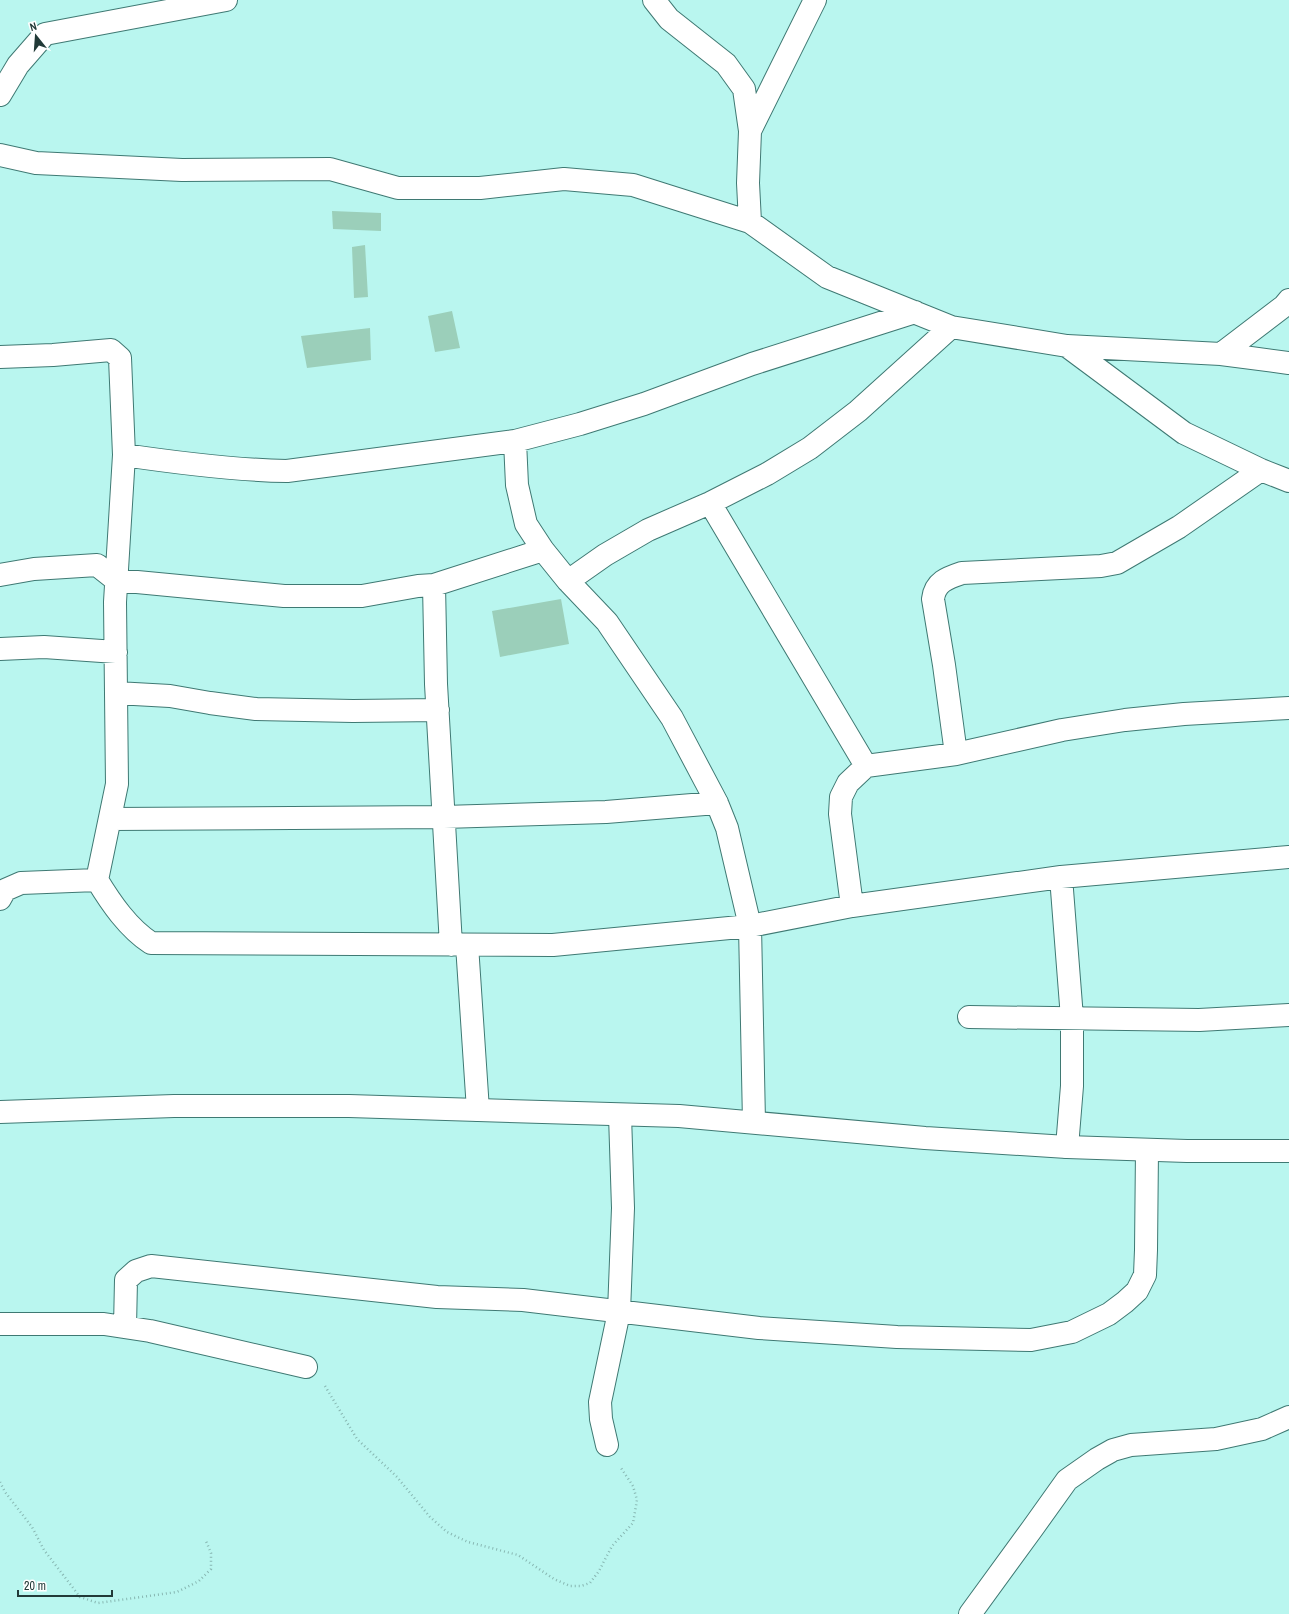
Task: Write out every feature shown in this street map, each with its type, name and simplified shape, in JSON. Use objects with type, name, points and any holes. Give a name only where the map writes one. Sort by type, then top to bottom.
[{"type":"street","points":[[0,95],[18,65],[45,34],[226,0]]},
{"type":"street","points":[[654,0],[670,19],[726,64],[744,89],[750,131],[748,184],[750,222]]},
{"type":"street","points":[[750,131],[815,0]]},
{"type":"street","points":[[0,155],[36,163],[182,170],[330,169],[398,188],[480,188],[564,179],[633,185],[750,222],[827,277],[951,327],[1067,346],[1221,354],[1289,363]]},
{"type":"street","points":[[1221,354],[1284,306],[1289,300]]},
{"type":"street","points":[[124,455],[180,463],[256,470],[287,471],[515,441],[580,424],[644,404],[752,364],[915,312]]},
{"type":"street","points":[[568,581],[605,555],[648,530],[710,503],[767,474],[810,448],[858,411],[951,327]]},
{"type":"street","points":[[1067,346],[1184,433],[1261,470],[1289,481]]},
{"type":"street","points":[[0,357],[111,350],[120,358],[124,455],[115,602],[117,784],[97,880],[110,900],[134,930],[151,943],[553,945],[750,926],[852,906],[1061,877],[1289,857]]},
{"type":"street","points":[[515,441],[517,485],[526,524],[543,550],[568,581],[607,622],[672,718],[717,803],[727,828],[750,926],[754,1122]]},
{"type":"street","points":[[956,754],[933,599],[934,591],[939,583],[948,577],[962,573],[1101,566],[1117,563],[1179,527],[1261,470]]},
{"type":"street","points":[[710,503],[866,766]]},
{"type":"street","points":[[0,575],[34,569],[97,565],[116,580],[284,596],[362,596],[434,585],[543,550]]},
{"type":"street","points":[[434,585],[436,684],[444,817],[478,1110]]},
{"type":"street","points":[[0,649],[44,647],[116,652]]},
{"type":"street","points":[[116,693],[170,696],[256,709],[353,711],[438,710]]},
{"type":"street","points":[[852,906],[840,814],[841,797],[848,783],[866,766],[956,754],[1062,730],[1125,720],[1184,714],[1289,708]]},
{"type":"street","points":[[110,819],[444,817],[606,812],[717,803]]},
{"type":"street","points":[[1061,877],[1072,1018],[1072,1086],[1067,1147]]},
{"type":"street","points":[[0,899],[5,890],[21,883],[97,880]]},
{"type":"street","points":[[969,1018],[1199,1020],[1289,1015]]},
{"type":"street","points":[[0,1112],[174,1106],[349,1106],[679,1116],[925,1138],[1067,1147],[1147,1150],[1289,1151]]},
{"type":"street","points":[[607,1445],[601,1419],[600,1402],[619,1312],[623,1208],[620,1115]]},
{"type":"street","points":[[125,1327],[126,1280],[136,1271],[151,1266],[437,1296],[523,1300],[759,1328],[897,1337],[1031,1340],[1072,1332],[1108,1314],[1137,1291],[1145,1275],[1147,1150]]},
{"type":"street","points":[[0,1324],[104,1324],[125,1327],[150,1331],[306,1368]]},
{"type":"street","points":[[970,1614],[1067,1480],[1097,1459],[1113,1450],[1131,1445],[1216,1439],[1262,1429],[1289,1417]]},
{"type":"path","points":[[306,1368],[320,1378],[357,1439],[397,1477],[430,1517],[447,1532],[468,1542],[518,1556],[554,1579],[570,1586],[581,1586],[590,1583],[612,1546],[632,1523],[637,1500],[633,1486],[607,1445]]},
{"type":"path","points":[[0,1482],[32,1527],[44,1550],[80,1597],[98,1603],[177,1592],[199,1581],[211,1569],[211,1553],[206,1541]]},
{"type":"building","points":[[332,211],[381,213],[381,231],[333,229]]},
{"type":"building","points":[[365,245],[368,297],[354,298],[352,247]]},
{"type":"building","points":[[452,311],[460,348],[435,352],[428,316]]},
{"type":"building","points":[[370,328],[371,360],[307,368],[301,336]]},
{"type":"building","points":[[561,599],[569,644],[500,657],[492,611]]}]
